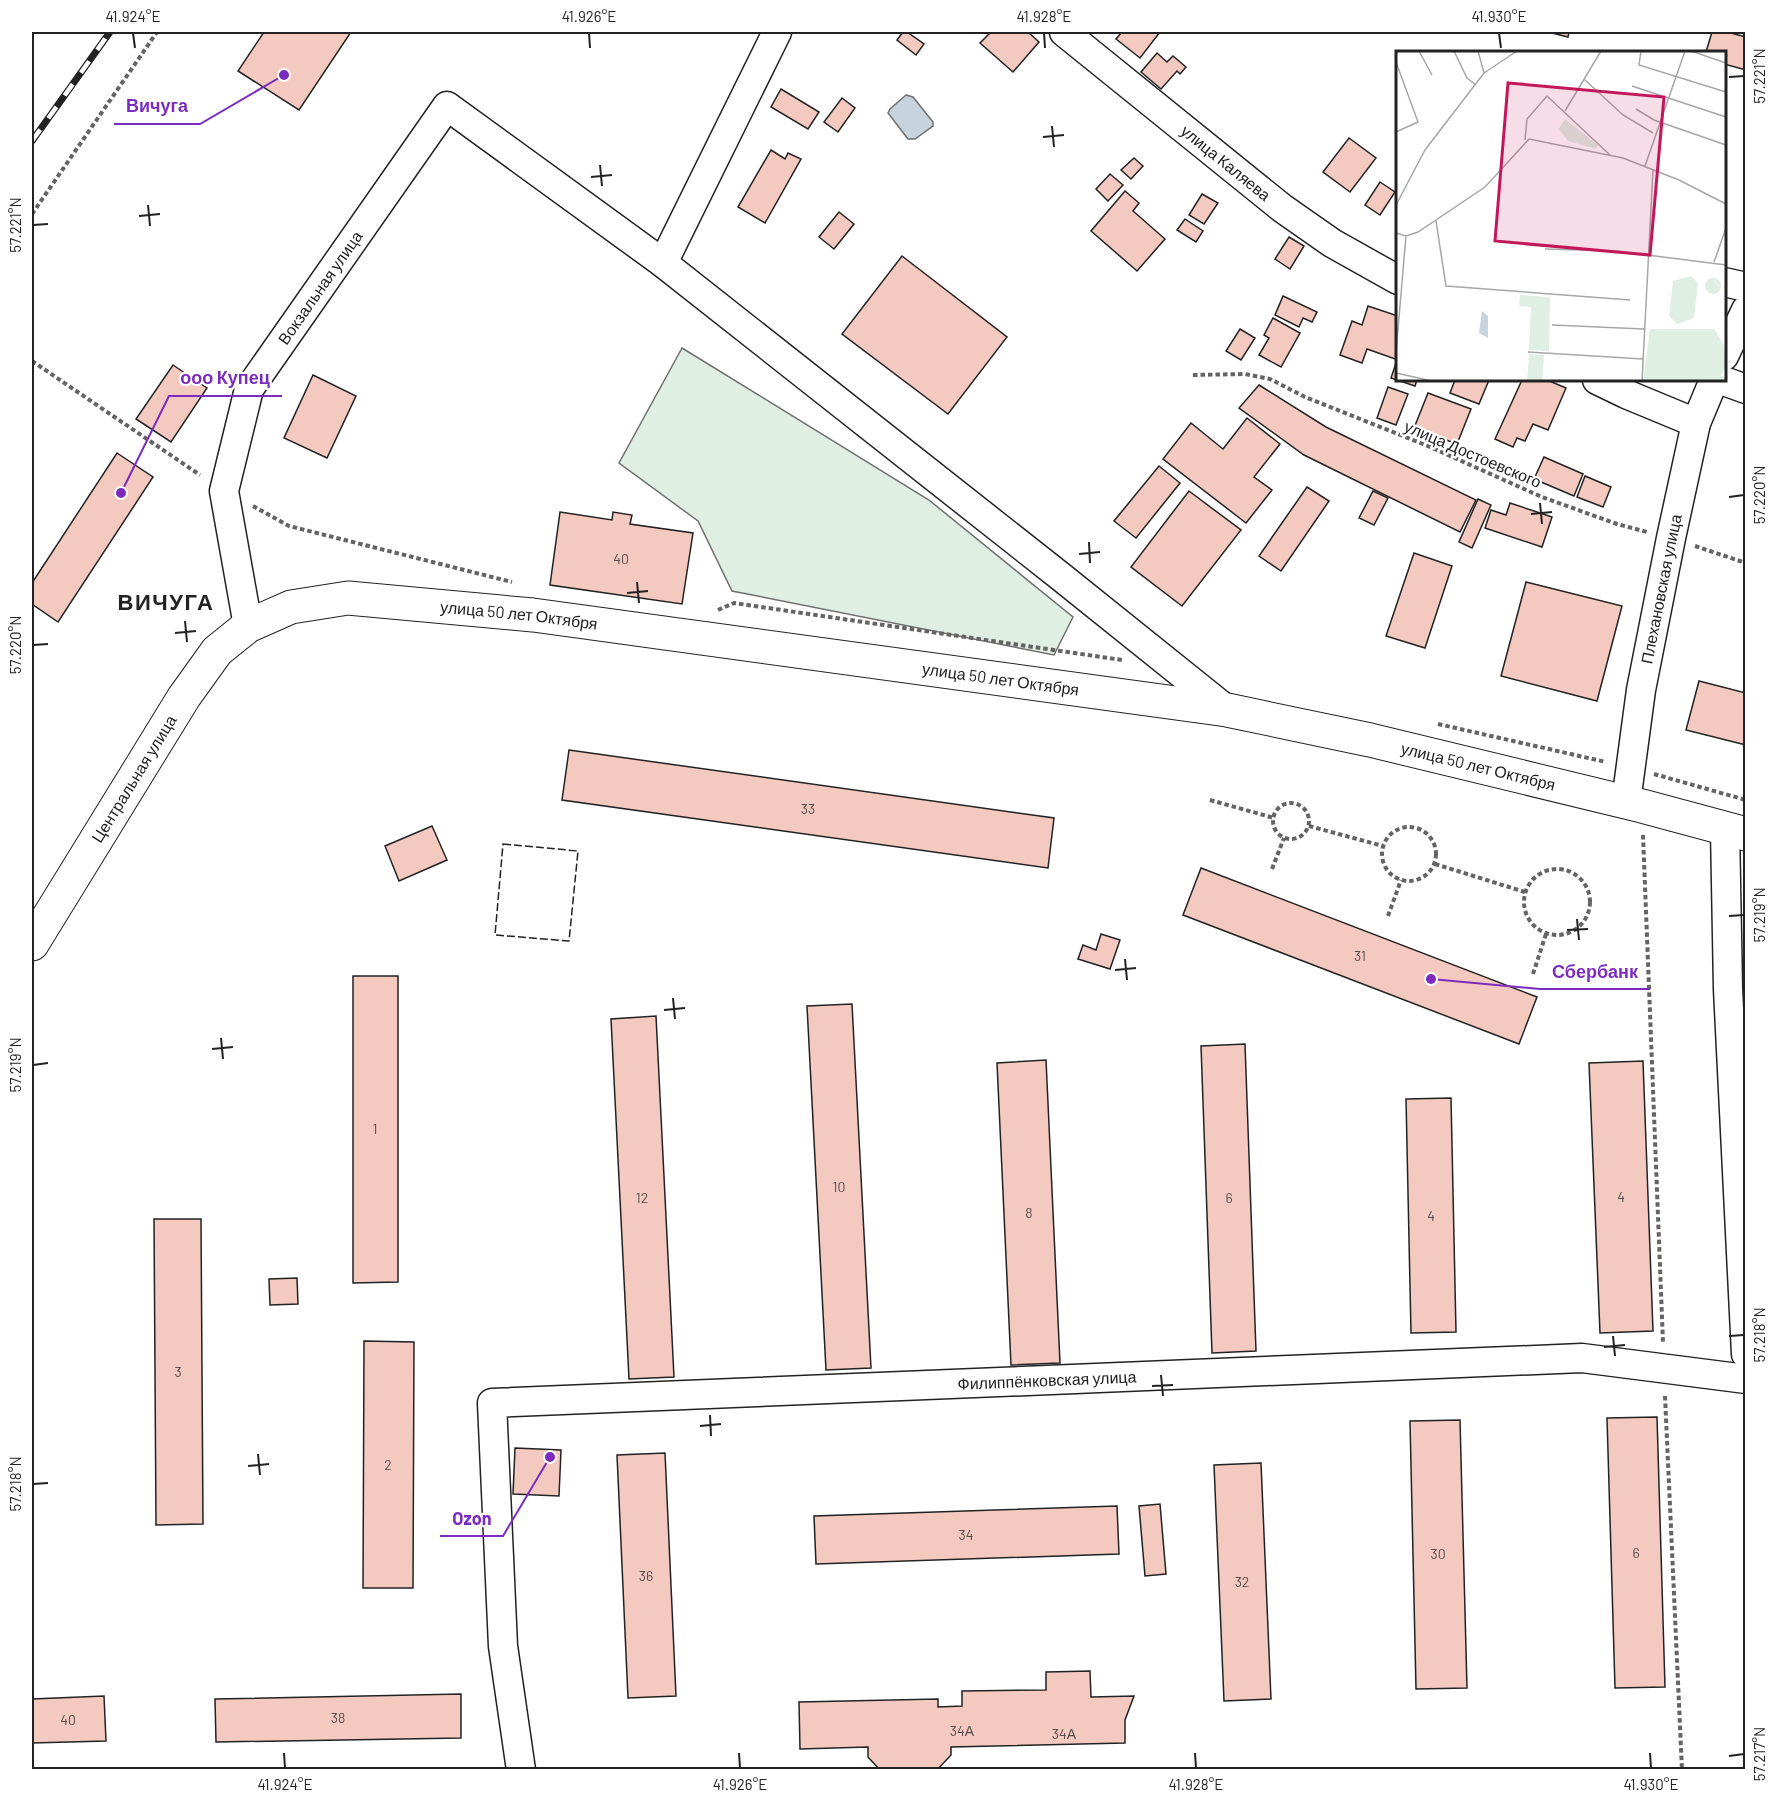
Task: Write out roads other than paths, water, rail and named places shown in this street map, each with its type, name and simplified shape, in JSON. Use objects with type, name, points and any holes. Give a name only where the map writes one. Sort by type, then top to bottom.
[{"type":"main road","name":"улица 50 лет Октября","points":[[248,626],[291,607],[348,598],[534,615],[1227,710],[1370,740],[1735,831]]},
{"type":"main road","name":"Центральная улица","points":[[32,944],[184,697],[217,651],[248,626]]},
{"type":"street","points":[[777,32],[663,263],[1227,710]]},
{"type":"street","name":"улица Каляева","points":[[1064,32],[1282,208],[1332,243],[1396,279]]},
{"type":"street","name":"Вокзальная улица","points":[[248,626],[224,491],[249,389],[447,106],[663,263]]},
{"type":"street","points":[[1726,282],[1746,287]]},
{"type":"street","points":[[1726,354],[1746,310]]},
{"type":"street","points":[[1599,381],[1696,423]]},
{"type":"street","name":"Плехановская улица","points":[[1634,804],[1641,690],[1696,423],[1714,381]]},
{"type":"street","points":[[1724,381],[1746,389]]},
{"type":"street","points":[[1735,831],[1728,989],[1746,1354]]},
{"type":"street","name":"Филиппёнковская улица","points":[[521,1770],[503,1646],[492,1403],[1582,1358],[1746,1379]]},
{"type":"railway","points":[[32,141],[110,32]]},
{"type":"place","name":"Вичуга","points":[[284,75]]},
{"type":"place","name":"ооо Купец","points":[[121,493]]},
{"type":"place","name":"Сбербанк","points":[[1431,979]]},
{"type":"place","name":"Ozon","points":[[550,1457]]},
{"type":"district","name":"ВИЧУГА","points":[[166,602]]}]
